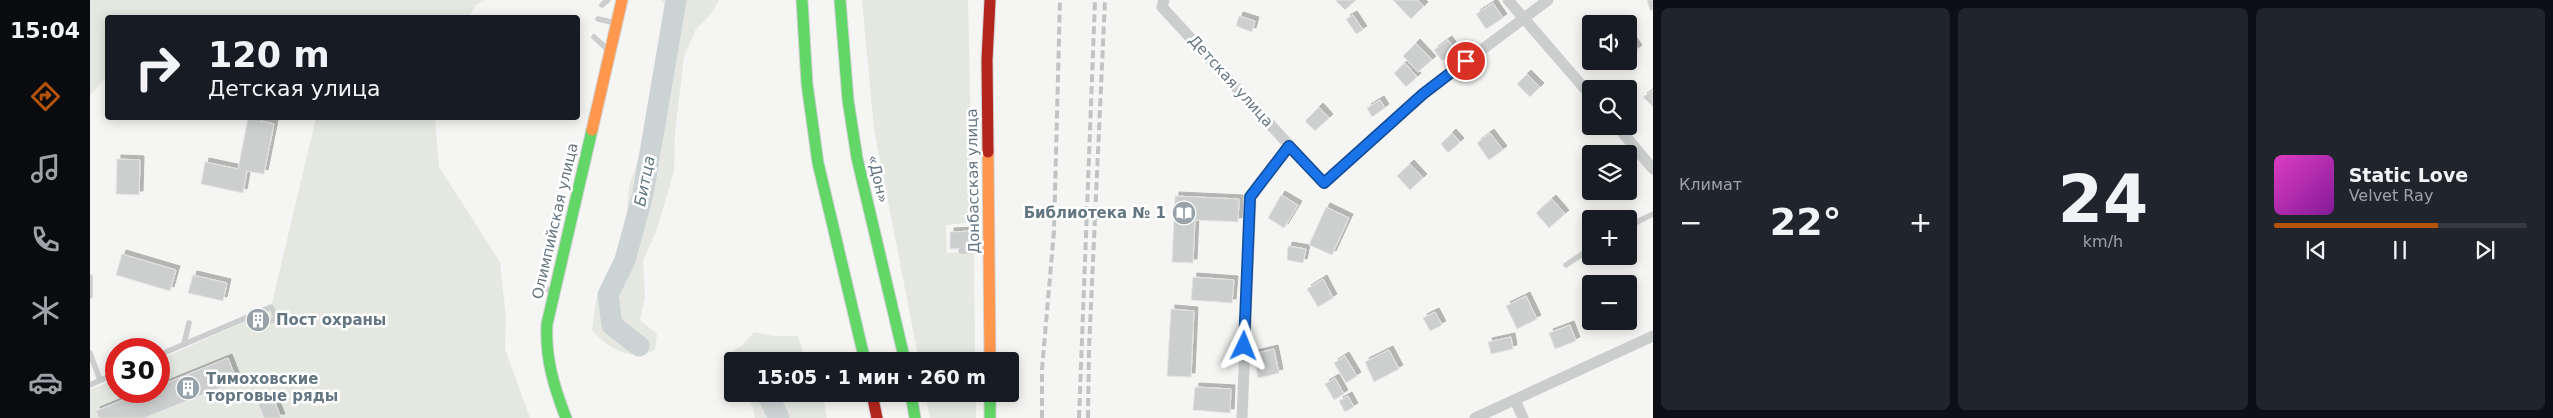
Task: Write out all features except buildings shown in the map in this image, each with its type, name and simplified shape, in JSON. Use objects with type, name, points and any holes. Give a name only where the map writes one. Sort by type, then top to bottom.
[{"type":"main road","name":"Олимпийская улица","points":[[566,418],[551,380],[546,354],[547,324],[622,0]]},
{"type":"main road","points":[[802,0],[807,84],[818,163],[863,352]]},
{"type":"main road","name":"«Дон»","points":[[840,0],[848,100],[857,158],[903,352]]},
{"type":"main road","name":"Донбасская улица","points":[[990,0],[987,60],[990,352]]},
{"type":"main road","points":[[874,402],[877,418]]},
{"type":"main road","points":[[912,402],[915,418]]},
{"type":"main road","points":[[990,402],[990,418]]},
{"type":"street","name":"Детская улица","points":[[1164,0],[1162,7],[1324,183],[1423,94],[1523,17]]},
{"type":"street","points":[[1508,0],[1582,86]]},
{"type":"street","points":[[1523,17],[1548,0]]},
{"type":"street","points":[[1625,135],[1653,169]]},
{"type":"street","points":[[1242,418],[1250,197],[1289,146]]},
{"type":"street","points":[[1475,418],[1653,336]]},
{"type":"street","points":[[1515,400],[1523,418]]},
{"type":"lane","points":[[602,5],[608,0]]},
{"type":"lane","points":[[598,19],[617,23]]},
{"type":"lane","points":[[594,37],[610,52]]},
{"type":"lane","points":[[1637,222],[1653,214]]},
{"type":"lane","points":[[961,251],[989,250]]},
{"type":"lane","points":[[1566,265],[1582,254]]},
{"type":"lane","points":[[90,277],[90,296]]},
{"type":"lane","points":[[538,283],[553,293]]},
{"type":"lane","points":[[170,350],[271,307],[277,318],[254,328]]},
{"type":"lane","points":[[184,344],[189,323]]},
{"type":"lane","points":[[90,354],[100,380]]},
{"type":"lane","points":[[90,385],[105,378]]},
{"type":"shaded area","points":[[90,0],[485,0],[476,5],[470,15],[105,15],[105,79],[90,95]]},
{"type":"shaded area","points":[[661,0],[719,0],[710,15],[696,29],[684,57],[675,132],[674,171],[656,232],[643,260],[645,298],[640,320],[657,334],[655,350],[637,355],[620,352],[605,343],[592,330],[596,300],[615,266],[625,232],[629,187],[640,153],[651,104],[666,5]]},
{"type":"shaded area","points":[[862,0],[968,0],[973,222],[946,225],[947,253],[974,252],[975,352],[917,352],[874,129]]},
{"type":"shaded area","points":[[316,120],[435,120],[439,167],[500,262],[506,317],[505,349],[530,418],[90,418],[90,390],[105,384],[105,403],[170,403],[170,355],[273,309],[271,307]]},
{"type":"shaded area","points":[[754,332],[773,336],[798,336],[803,352],[731,352],[743,345]]},
{"type":"shaded area","points":[[750,402],[824,402],[827,418],[755,418]]},
{"type":"shaded area","points":[[927,402],[976,402],[976,418],[930,418]]},
{"type":"waterway","name":"Битца","points":[[639,346],[612,325],[608,295],[625,260],[643,194],[676,0]]},
{"type":"waterway","name":"Битца","points":[[771,402],[779,418]]},
{"type":"railway","points":[[1042,418],[1042,369],[1054,231],[1060,0]]},
{"type":"railway","points":[[1079,418],[1095,0]]},
{"type":"railway","points":[[1088,418],[1089,348],[1105,0]]},
{"type":"traffic: fast","points":[[802,0],[807,84],[818,163],[863,352]]},
{"type":"traffic: fast","points":[[840,0],[848,100],[857,158],[903,352]]},
{"type":"traffic: fast","points":[[566,418],[551,372],[547,349],[547,324],[592,130]]},
{"type":"traffic: fast","points":[[912,402],[915,418]]},
{"type":"traffic: fast","points":[[990,402],[990,418]]},
{"type":"traffic: slow","points":[[592,130],[622,0]]},
{"type":"traffic: slow","points":[[988,152],[990,352]]},
{"type":"traffic: jam","points":[[988,152],[987,60],[990,0]]},
{"type":"traffic: jam","points":[[874,402],[877,418]]},
{"type":"place","name":"Библиотека № 1","points":[[1184,213]]},
{"type":"place","name":"Пост охраны","points":[[258,320]]},
{"type":"place","name":"Тимоховские торговые ряды","points":[[188,388]]},
{"type":"route","points":[[1244,346],[1250,197],[1289,146],[1324,183],[1423,94],[1466,61]]}]
